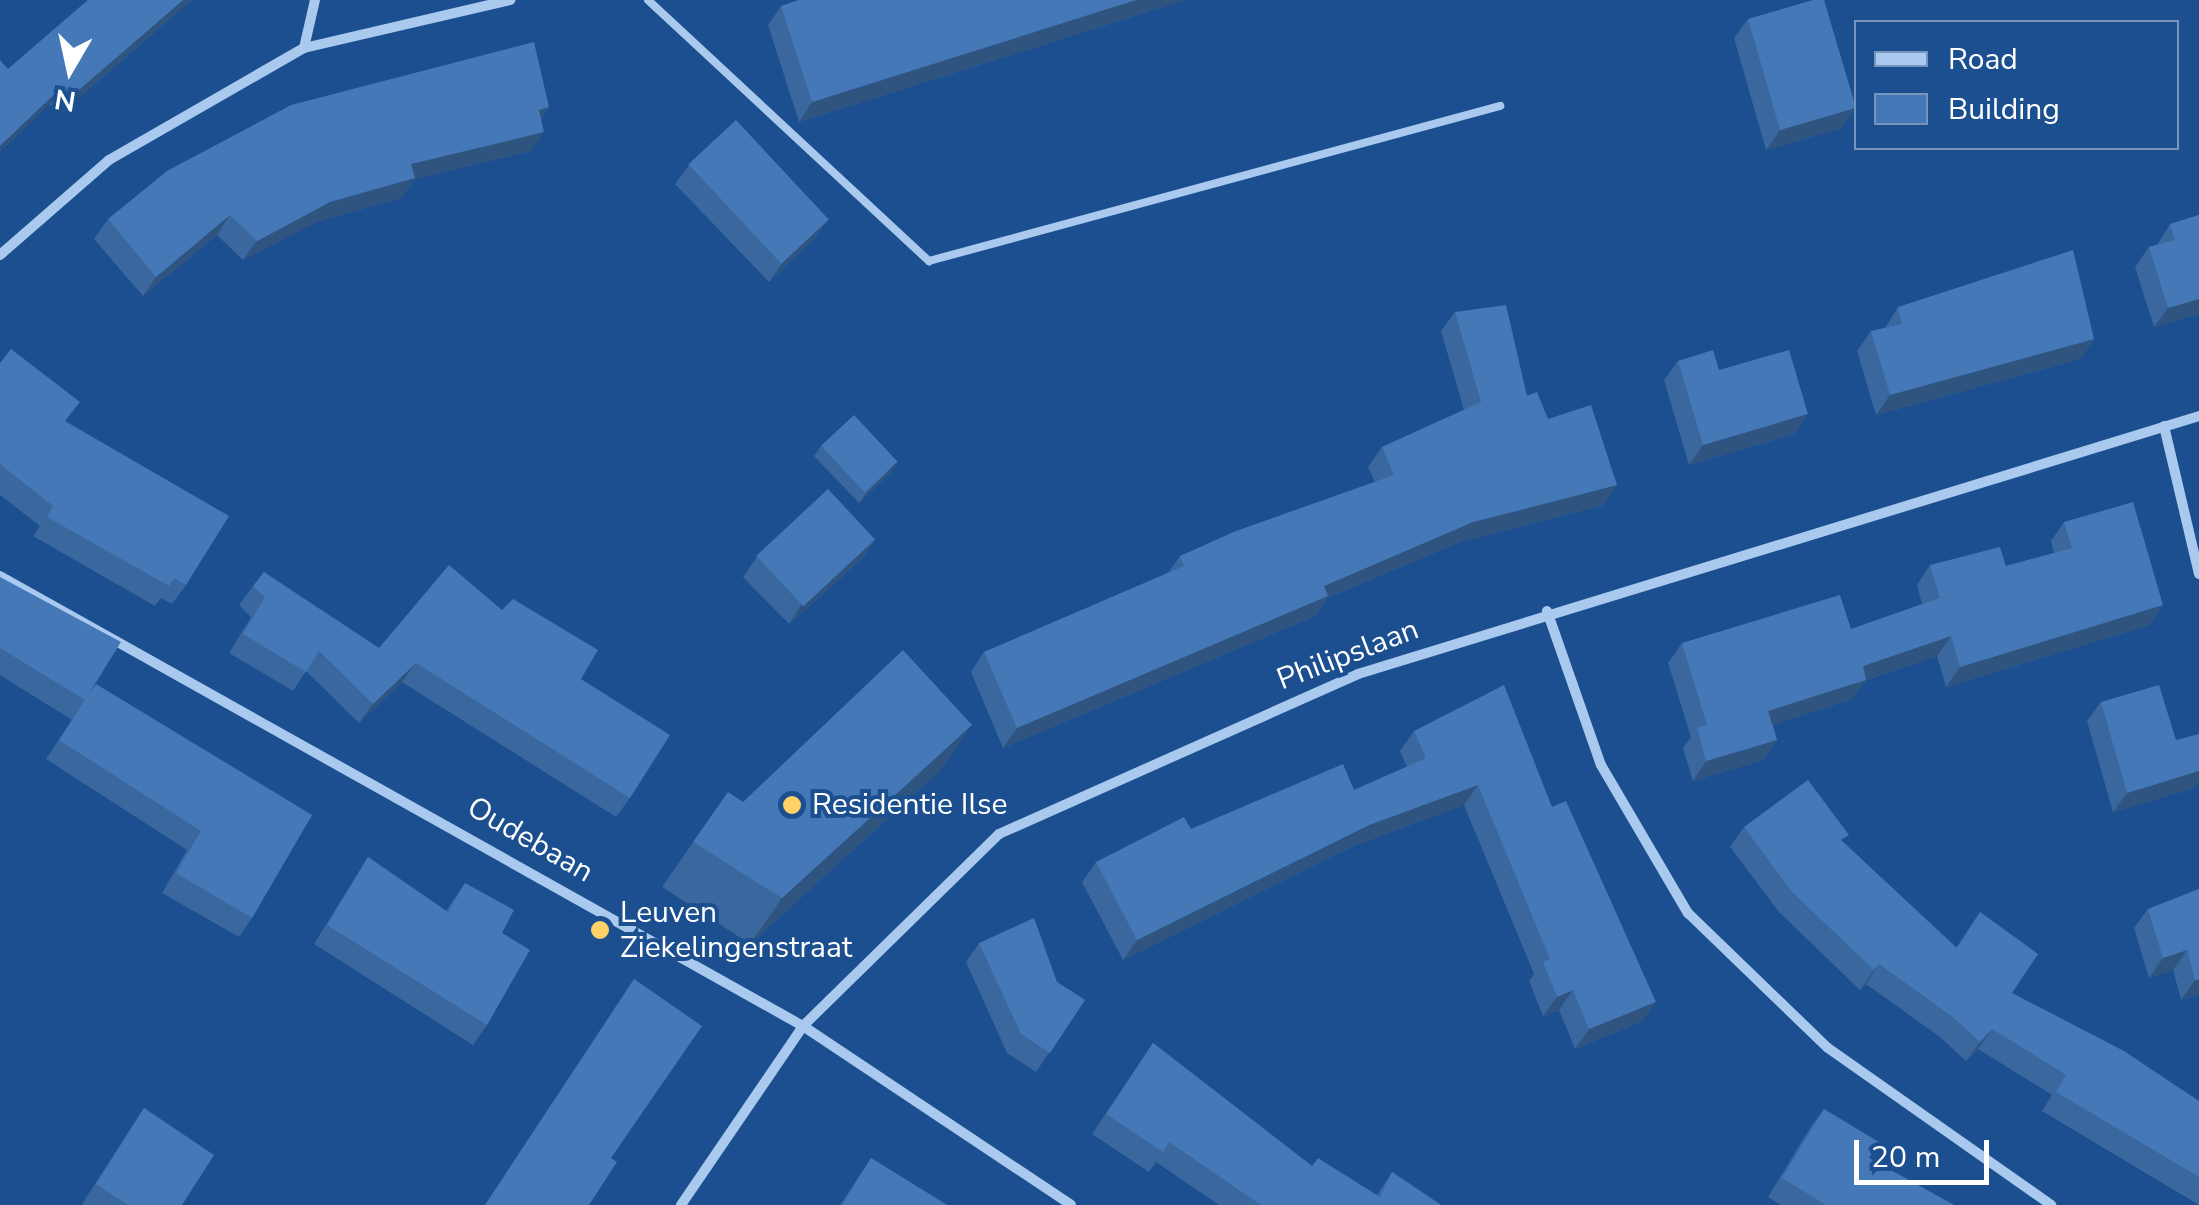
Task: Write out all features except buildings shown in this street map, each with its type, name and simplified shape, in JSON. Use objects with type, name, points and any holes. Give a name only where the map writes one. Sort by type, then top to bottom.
[{"type":"street","points":[[304,48],[315,0]]},
{"type":"street","points":[[0,255],[109,160],[304,48],[511,0]]},
{"type":"street","name":"Philipslaan","points":[[681,1205],[803,1026],[999,834],[1358,674],[1546,611],[2199,416]]},
{"type":"street","points":[[2164,426],[2199,574]]},
{"type":"street","name":"Oudebaan","points":[[0,576],[803,1026],[1070,1205]]},
{"type":"street","points":[[1546,611],[1601,765],[1688,913],[1828,1048],[2050,1205]]},
{"type":"lane","points":[[648,0],[929,261],[1500,106]]},
{"type":"place","name":"Residentie Ilse","points":[[792,805]]},
{"type":"place","name":"Leuven Ziekelingenstraat","points":[[600,930]]}]
